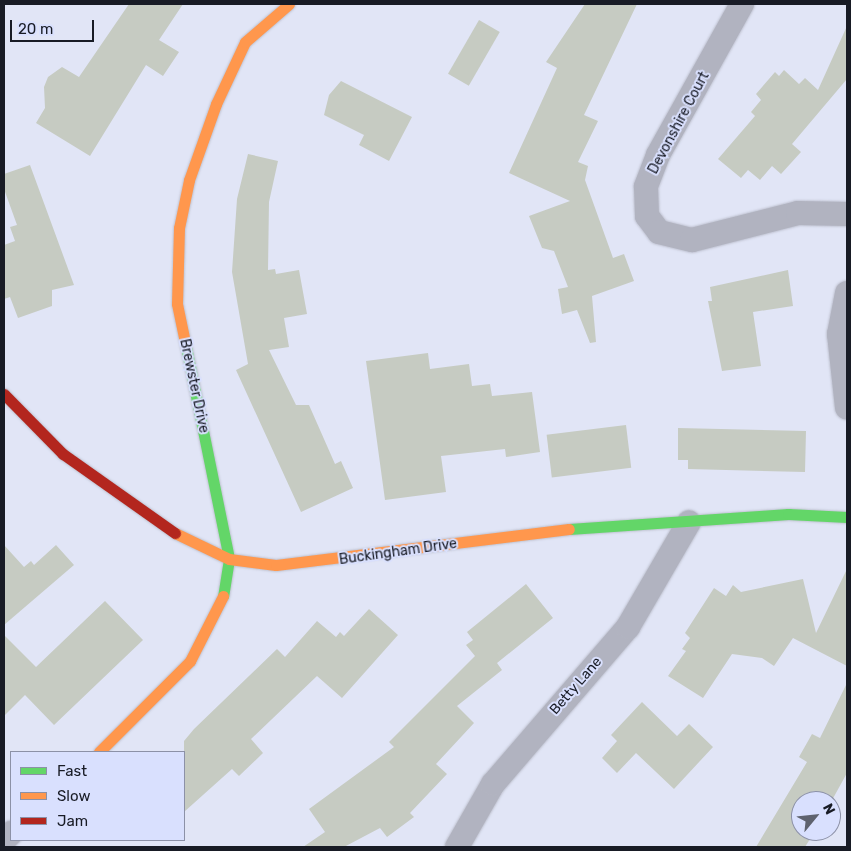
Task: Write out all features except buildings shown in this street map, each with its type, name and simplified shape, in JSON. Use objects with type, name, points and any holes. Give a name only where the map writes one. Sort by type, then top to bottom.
[{"type":"street","name":"Brewster Drive","points":[[100,751],[190,660],[227,588],[229,559],[177,304],[179,228],[189,180],[207,129],[245,42],[289,4]]},
{"type":"street","name":"Devonshire Court","points":[[742,4],[658,155],[646,187],[647,216],[659,232],[692,240],[798,213],[847,214]]},
{"type":"street","points":[[847,292],[839,334],[847,408]]},
{"type":"street","name":"Buckingham Drive","points":[[4,394],[63,454],[163,528],[229,559],[276,565],[342,560],[602,524],[689,522],[788,514],[847,517]]},
{"type":"street","name":"Betty Lane","points":[[457,847],[493,784],[628,626],[689,522]]},
{"type":"traffic: fast","points":[[186,347],[229,559],[223,596]]},
{"type":"traffic: fast","points":[[569,529],[788,514],[847,517]]},
{"type":"traffic: slow","points":[[186,347],[177,304],[179,228],[189,180],[216,104],[245,42],[289,4]]},
{"type":"traffic: slow","points":[[175,533],[229,559],[276,565],[569,529]]},
{"type":"traffic: slow","points":[[100,751],[190,661],[223,596]]},
{"type":"traffic: jam","points":[[4,394],[63,454],[175,533]]}]
